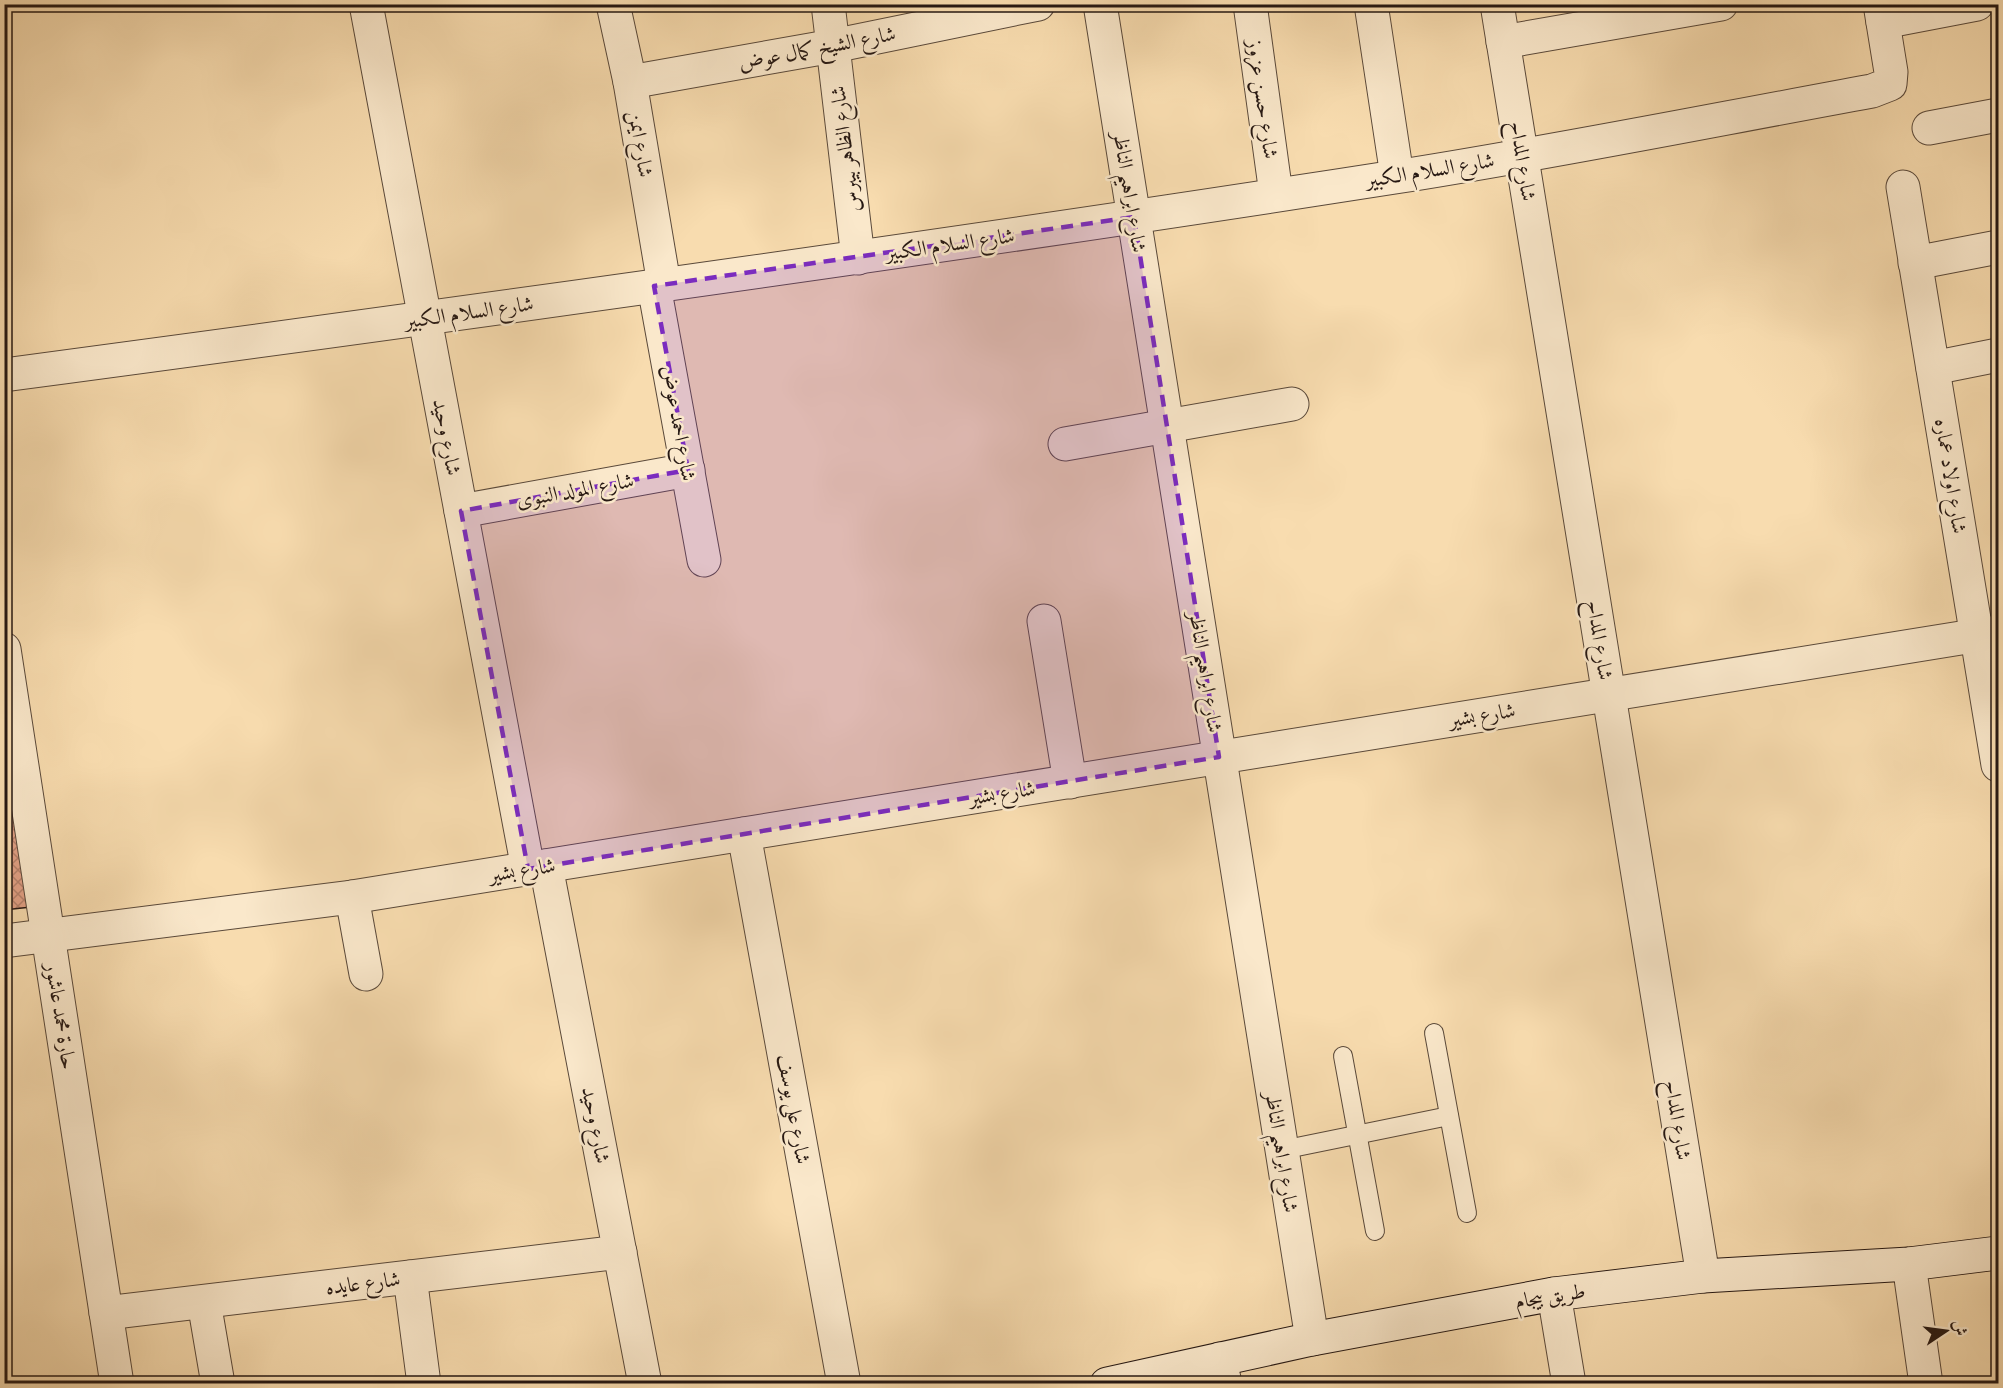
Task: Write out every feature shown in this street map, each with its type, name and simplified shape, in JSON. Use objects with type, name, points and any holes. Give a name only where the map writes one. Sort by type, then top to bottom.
[{"type":"street","name":"شارع وحيد","points":[[366,4],[461,511],[620,1252],[645,1383]]},
{"type":"street","name":"شارع ايمن","points":[[613,4],[630,82],[659,285]]},
{"type":"street","name":"شارع الظاهر بيبرس","points":[[828,4],[858,258]]},
{"type":"street","name":"شارع الشيخ كمال عوض","points":[[630,82],[1038,4]]},
{"type":"street","name":"شارع ابراهيم الناظر","points":[[1100,4],[1312,1339]]},
{"type":"street","name":"شارع حسن عزوز","points":[[1250,4],[1276,194]]},
{"type":"street","points":[[1371,4],[1397,176]]},
{"type":"street","name":"شارع المداح","points":[[1497,4],[1703,1276]]},
{"type":"street","points":[[1503,42],[1721,4]]},
{"type":"street","points":[[1881,13],[1977,4]]},
{"type":"street","name":"شارع السلام الكبير","points":[[4,375],[425,319],[1134,218],[1522,155],[1872,91],[1890,84],[1891,72],[1881,13]]},
{"type":"street","points":[[1929,128],[1998,115]]},
{"type":"street","name":"شارع اولاد عماره","points":[[1903,187],[1933,368],[1988,634],[1998,765]]},
{"type":"street","points":[[1915,263],[1998,247]]},
{"type":"street","name":"شارع احمد عوض","points":[[659,285],[704,560]]},
{"type":"street","points":[[1933,368],[1998,355]]},
{"type":"street","points":[[1065,444],[1292,404]]},
{"type":"street","name":"شارع المولد النبوى","points":[[461,511],[688,470]]},
{"type":"street","points":[[1044,621],[1070,782]]},
{"type":"street","name":"شارع بشير","points":[[4,941],[352,897],[1988,634]]},
{"type":"street","name":"حارة محمد عاشور","points":[[4,649],[117,1383]]},
{"type":"street","name":"شارع على يوسف","points":[[744,834],[844,1383]]},
{"type":"street","points":[[352,897],[366,974]]},
{"type":"street","name":"شارع عايده","points":[[106,1313],[620,1252]]},
{"type":"street","name":"طريق بيجام","points":[[1107,1383],[1223,1371],[1312,1339],[1554,1294],[1703,1276],[1909,1264],[1998,1253]]},
{"type":"street","points":[[1909,1264],[1917,1381]]},
{"type":"street","points":[[410,1277],[424,1383]]},
{"type":"street","points":[[1554,1294],[1569,1383]]},
{"type":"street","points":[[204,1302],[218,1383]]},
{"type":"lane","points":[[1434,1034],[1467,1213]]},
{"type":"lane","points":[[1343,1056],[1375,1231]]},
{"type":"lane","points":[[1282,1150],[1449,1116]]},
{"type":"highlighted area","points":[[1134,217],[1219,757],[528,869],[461,511],[688,470],[654,286]]},
{"type":"building","points":[[4,754],[40,906],[4,910]]}]
